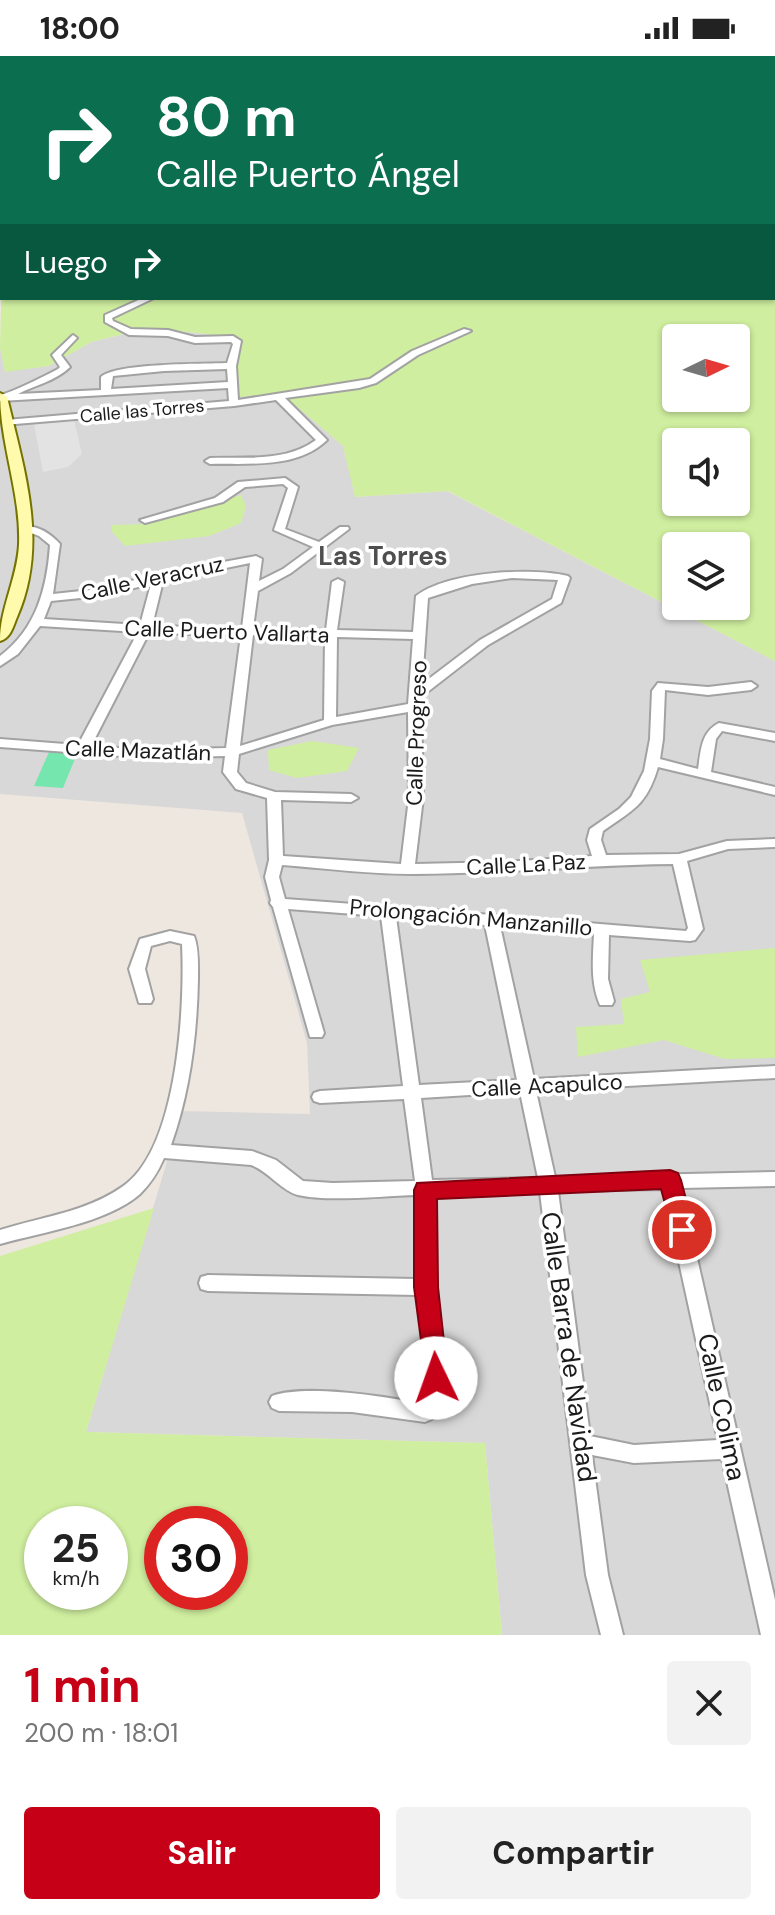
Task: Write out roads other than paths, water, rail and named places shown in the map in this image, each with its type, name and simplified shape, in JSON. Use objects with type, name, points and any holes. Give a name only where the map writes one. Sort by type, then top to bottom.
[{"type":"main road","points":[[0,636],[16,605],[25,574],[27,528],[5,431],[2,398]]},
{"type":"street","points":[[145,300],[114,313],[108,317],[109,322],[129,332],[168,333],[195,340],[233,339],[238,343],[231,366],[234,403]]},
{"type":"street","name":"Calle las Torres","points":[[5,431],[234,403],[373,381],[415,353],[467,331]]},
{"type":"street","points":[[2,398],[26,383],[61,373],[65,367],[56,355],[73,338]]},
{"type":"street","points":[[106,393],[106,377],[110,374],[231,366]]},
{"type":"street","points":[[2,398],[232,385]]},
{"type":"street","points":[[145,412],[147,390]]},
{"type":"street","points":[[210,461],[294,455],[317,445],[322,440],[316,430],[277,396]]},
{"type":"street","points":[[145,520],[219,500],[242,484],[285,481],[293,487],[279,530],[320,546]]},
{"type":"street","points":[[0,662],[19,650],[48,598],[54,579],[55,544],[43,534],[27,528]]},
{"type":"street","points":[[344,529],[287,571],[251,590],[249,633],[230,772],[241,786],[274,796],[351,798]]},
{"type":"street","name":"Calle Veracruz","points":[[48,598],[158,577],[213,562],[256,559],[251,590]]},
{"type":"street","name":"Calle Progreso","points":[[407,869],[416,798],[416,701],[422,596],[438,588],[516,576],[564,578],[557,601],[496,633],[452,663],[416,701]]},
{"type":"street","points":[[83,748],[145,629],[158,577]]},
{"type":"street","points":[[330,722],[331,635],[338,582]]},
{"type":"street","name":"Calle Puerto Vallarta","points":[[35,622],[249,633],[418,636]]},
{"type":"street","points":[[600,860],[594,840],[597,829],[624,811],[654,762],[661,720],[658,691],[662,686],[708,691],[751,686]]},
{"type":"street","name":"Calle Mazatlán","points":[[0,743],[148,754],[233,752],[330,722],[416,701]]},
{"type":"street","points":[[704,774],[710,738],[719,727],[775,737]]},
{"type":"street","points":[[654,762],[775,791]]},
{"type":"street","points":[[274,796],[276,860],[272,877],[316,1033]]},
{"type":"street","name":"Calle La Paz","points":[[276,860],[407,869],[679,859],[727,845],[775,843]]},
{"type":"street","name":"Prolongación Manzanillo","points":[[277,903],[387,909],[690,936],[695,933],[679,859]]},
{"type":"street","points":[[279,1402],[329,1399],[380,1404],[425,1413],[436,1378],[426,1287],[425,1190],[387,909]]},
{"type":"street","name":"Calle Barra de Navidad","points":[[491,919],[548,1185],[597,1575],[612,1635]]},
{"type":"street","points":[[602,928],[600,979],[606,1001]]},
{"type":"street","points":[[0,1237],[109,1205],[136,1188],[159,1151],[181,1093],[192,967],[189,940],[170,936],[145,943],[137,969],[145,999]]},
{"type":"street","name":"Calle Acapulco","points":[[320,1097],[775,1072]]},
{"type":"street","points":[[159,1151],[252,1158],[270,1165],[299,1188],[333,1190],[775,1179]]},
{"type":"street","name":"Calle Colima","points":[[670,1180],[772,1635]]},
{"type":"street","points":[[208,1283],[426,1287]]},
{"type":"street","points":[[582,1444],[634,1454],[732,1449]]},
{"type":"district","name":"Las Torres","points":[[383,556]]}]
